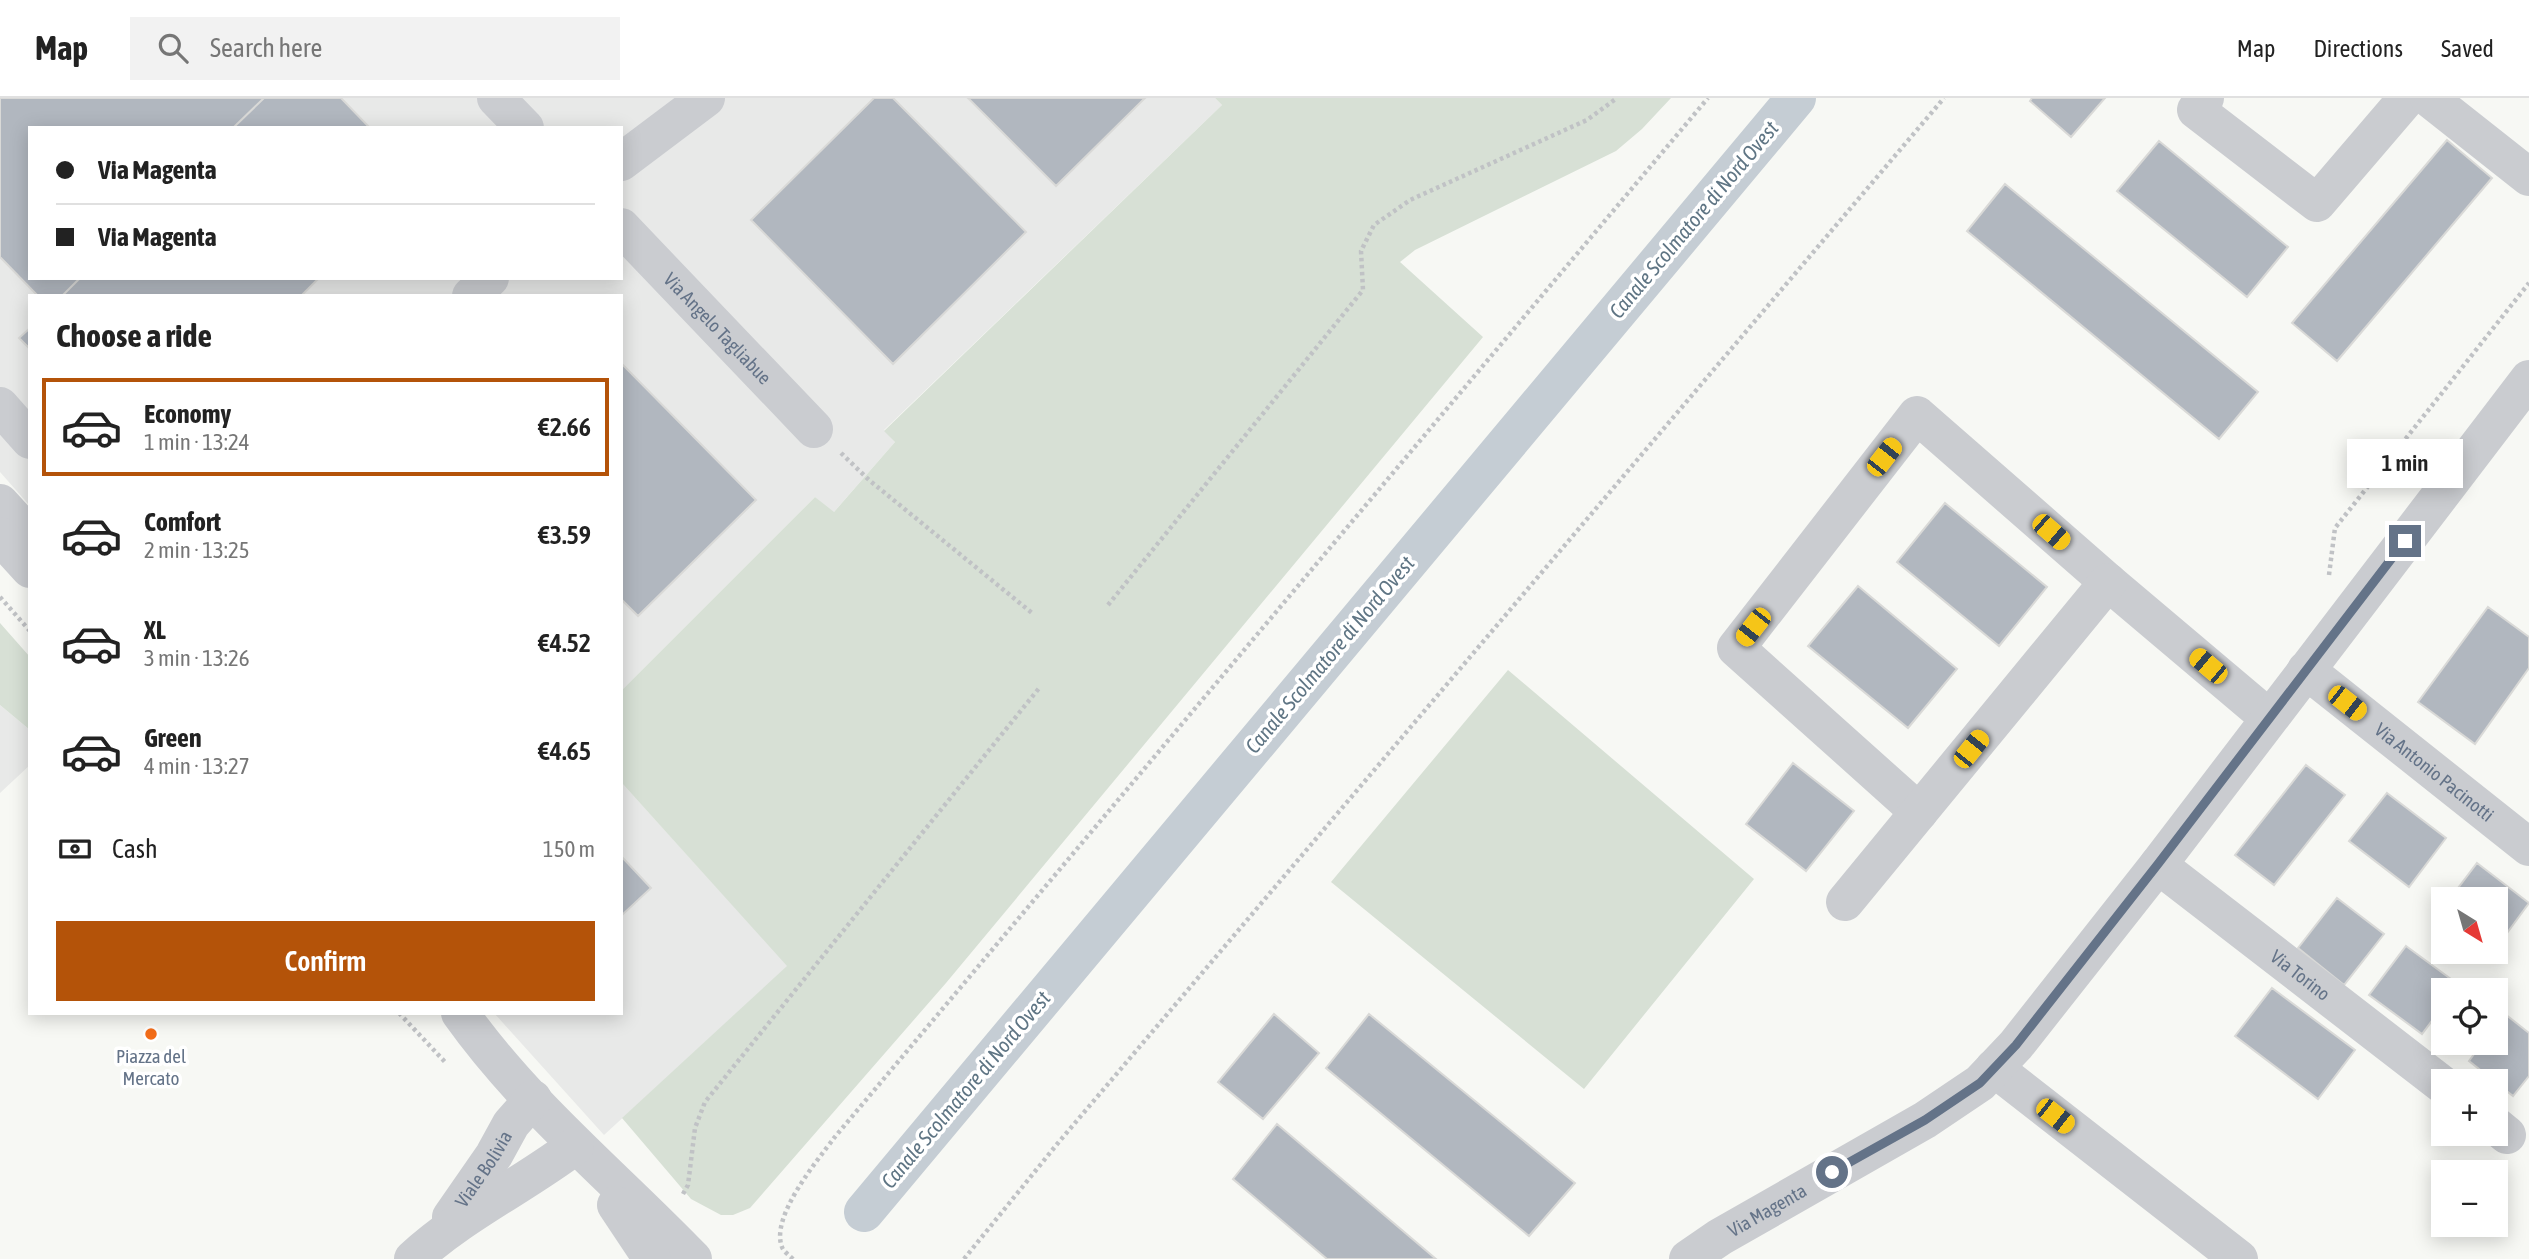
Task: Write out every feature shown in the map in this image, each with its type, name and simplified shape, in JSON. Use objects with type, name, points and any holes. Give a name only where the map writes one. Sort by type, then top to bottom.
[{"type":"street","points":[[496,98],[523,126]]},
{"type":"street","points":[[623,160],[706,98]]},
{"type":"street","points":[[2205,98],[2196,110],[2317,203],[2407,98]]},
{"type":"street","points":[[2429,98],[2529,177]]},
{"type":"street","name":"Via Angelo Tagliabue","points":[[623,229],[814,429]]},
{"type":"street","points":[[473,294],[488,280]]},
{"type":"street","name":"Via Magenta","points":[[1692,1258],[1752,1218],[1925,1120],[1980,1083],[2016,1045],[2158,864],[2529,379]]},
{"type":"street","points":[[0,406],[28,438]]},
{"type":"street","points":[[1919,812],[1736,648],[1917,415],[2269,718]]},
{"type":"street","points":[[0,503],[28,534]]},
{"type":"street","points":[[0,536],[28,567]]},
{"type":"street","points":[[1844,902],[2108,582]]},
{"type":"street","name":"Via Antonio Pacinotti","points":[[2306,670],[2529,848]]},
{"type":"street","name":"Via Torino","points":[[2158,864],[2431,1076]]},
{"type":"street","points":[[450,1015],[469,1026],[575,1146],[650,1214],[693,1259]]},
{"type":"street","points":[[1994,1068],[2239,1259]]},
{"type":"street","name":"Viale Bolivia","points":[[423,1250],[494,1155],[511,1124],[533,1099]]},
{"type":"street","points":[[575,1146],[652,1259]]},
{"type":"street","name":"Viale Bolivia","points":[[423,1250],[575,1146]]},
{"type":"path","points":[[1108,605],[1363,290],[1361,251],[1374,225],[1410,201],[1587,120],[1617,98]]},
{"type":"path","points":[[793,1259],[782,1247],[780,1226],[800,1182],[834,1138],[1708,98]]},
{"type":"path","points":[[964,1259],[1067,1132],[1944,98]]},
{"type":"path","points":[[2328,583],[2335,528],[2529,283]]},
{"type":"path","points":[[814,429],[869,480],[1032,613]]},
{"type":"path","points":[[0,597],[28,629]]},
{"type":"path","points":[[677,1203],[688,1185],[695,1128],[705,1102],[1040,687]]},
{"type":"shaded area","points":[[0,98],[1215,98],[1222,105],[884,430],[895,442],[833,513],[815,497],[623,689],[623,294],[28,294],[28,504],[0,472]]},
{"type":"shaded area","points":[[1215,98],[1671,98],[1642,129],[1616,151],[1415,250],[1400,262],[1483,337],[946,983],[750,1208],[733,1215],[721,1215],[691,1199],[622,1118],[787,966],[623,784],[623,689],[815,497],[834,512],[895,442],[884,431],[1222,105]]},
{"type":"shaded area","points":[[0,623],[28,655],[28,728],[0,705]]},
{"type":"shaded area","points":[[1508,670],[1754,879],[1584,1089],[1331,882]]},
{"type":"shaded area","points":[[0,705],[28,728],[28,767],[0,793]]},
{"type":"shaded area","points":[[623,784],[788,966],[604,1135],[496,1015],[623,1015]]},
{"type":"building","points":[[0,98],[264,98],[235,126],[28,126],[28,280],[78,280],[64,294],[36,294],[0,257]]},
{"type":"building","points":[[264,98],[341,98],[368,126],[235,126]]},
{"type":"building","points":[[874,98],[893,98],[1026,232],[893,364],[751,220]]},
{"type":"building","points":[[968,98],[1145,98],[1056,186]]},
{"type":"building","points":[[2032,98],[2105,98],[2071,137],[2030,101]]},
{"type":"building","points":[[2447,140],[2492,178],[2337,361],[2292,323]]},
{"type":"building","points":[[2159,141],[2288,247],[2247,297],[2117,191]]},
{"type":"building","points":[[2005,184],[2258,392],[2219,439],[1967,231]]},
{"type":"building","points":[[78,280],[317,280],[303,294],[64,294]]},
{"type":"building","points":[[28,330],[28,347],[19,338]]},
{"type":"building","points":[[623,365],[756,500],[638,616],[623,601]]},
{"type":"building","points":[[1945,503],[2047,587],[1999,646],[1897,562]]},
{"type":"building","points":[[1858,586],[1957,669],[1908,728],[1808,646]]},
{"type":"building","points":[[2488,607],[2529,637],[2529,668],[2475,744],[2418,702]]},
{"type":"building","points":[[1793,763],[1854,811],[1806,871],[1746,824]]},
{"type":"building","points":[[2306,765],[2345,795],[2274,885],[2235,855]]},
{"type":"building","points":[[2387,793],[2446,838],[2409,887],[2349,841]]},
{"type":"building","points":[[623,858],[651,888],[623,914]]},
{"type":"building","points":[[2477,863],[2529,903],[2508,932],[2508,887],[2459,887]]},
{"type":"building","points":[[2337,898],[2384,934],[2344,985],[2298,948]]},
{"type":"building","points":[[2406,946],[2449,978],[2431,978],[2431,1022],[2422,1034],[2369,995]]},
{"type":"building","points":[[2272,988],[2355,1050],[2318,1099],[2235,1036]]},
{"type":"building","points":[[1274,1014],[1319,1053],[1263,1119],[1218,1082]]},
{"type":"building","points":[[1369,1014],[1575,1183],[1529,1236],[1326,1068]]},
{"type":"building","points":[[2508,1016],[2529,1033],[2529,1076],[2513,1096],[2508,1092],[2508,1069],[2479,1069],[2469,1061],[2473,1055],[2508,1055]]},
{"type":"building","points":[[1277,1124],[1436,1259],[1327,1259],[1233,1179]]},
{"type":"waterway","name":"Canale Scolmatore di Nord Ovest","points":[[864,1212],[1796,98]]},
{"type":"place","name":"Piazza del Mercato","points":[[151,1034]]},
{"type":"route","points":[[1832,1172],[1925,1120],[1980,1083],[2016,1045],[2405,541]]}]
